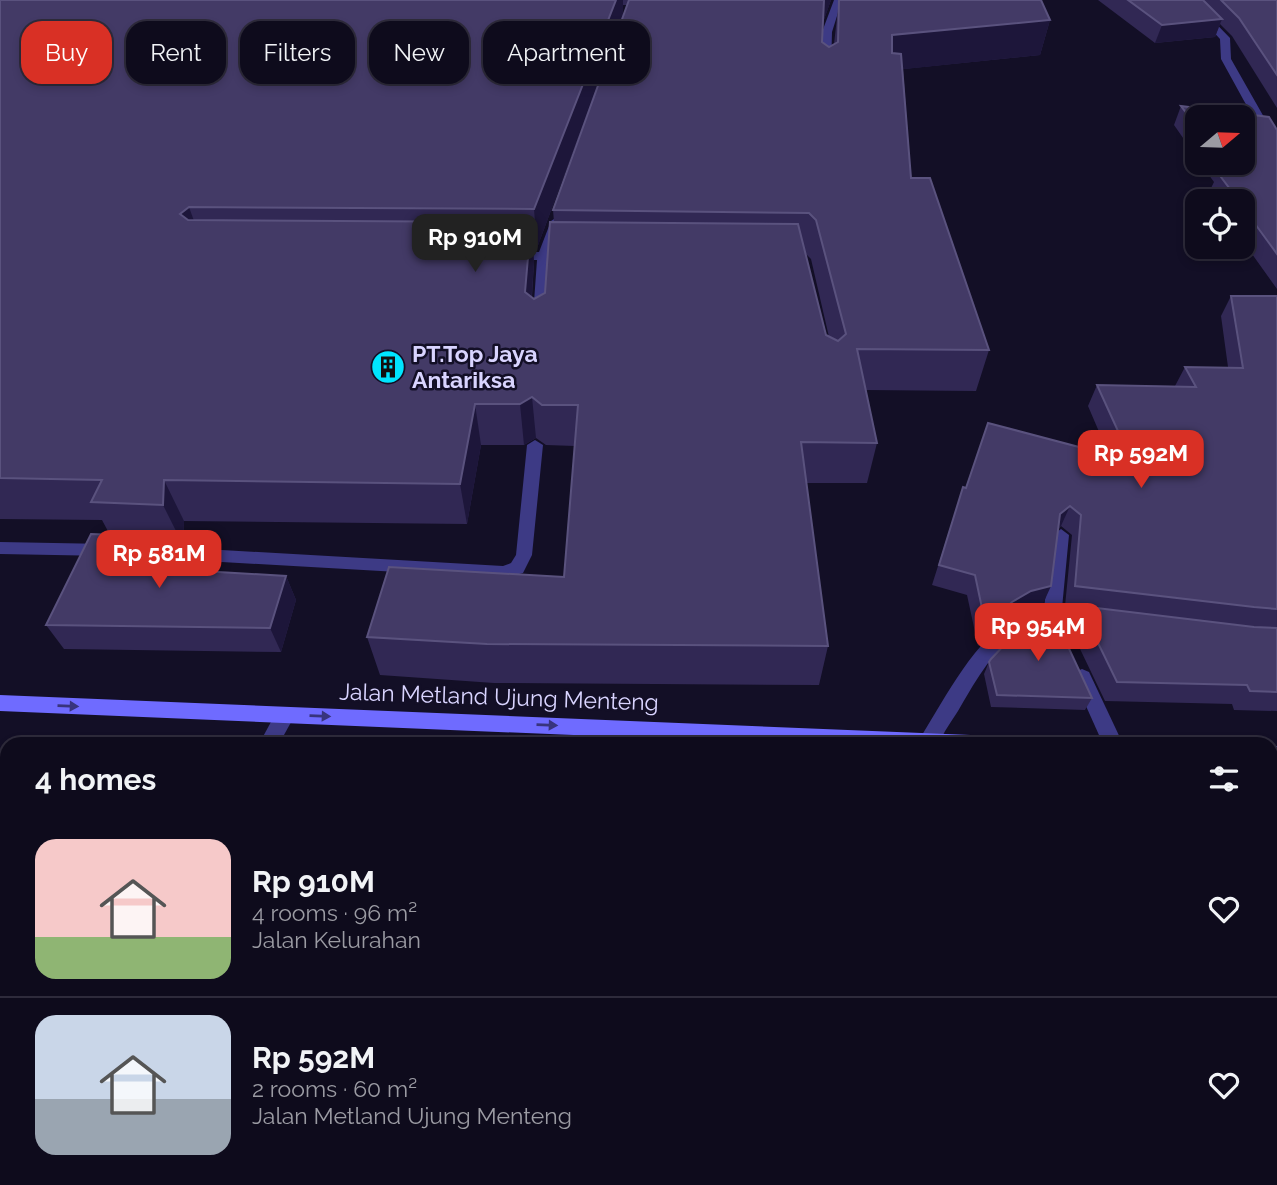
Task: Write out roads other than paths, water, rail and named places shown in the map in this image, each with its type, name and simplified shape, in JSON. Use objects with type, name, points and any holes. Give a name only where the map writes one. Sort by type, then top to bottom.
[{"type":"street","points":[[825,78],[827,32],[838,0]]},
{"type":"street","points":[[1188,0],[1225,38],[1226,58],[1277,150]]},
{"type":"street","points":[[539,333],[544,256],[562,204]]},
{"type":"street","points":[[503,256],[585,256]]},
{"type":"street","points":[[0,548],[126,551],[503,572],[517,568],[524,555],[535,445]]},
{"type":"street","points":[[1061,536],[1052,614],[1111,737]]},
{"type":"street","points":[[932,737],[993,645],[1012,628],[1032,617],[1052,614],[1111,620]]},
{"type":"street","name":"Jalan Metland Ujung Menteng","points":[[0,703],[810,737]]},
{"type":"street","points":[[273,737],[285,715]]},
{"type":"place","name":"PT.Top Jaya Antariksa","points":[[388,367]]}]
